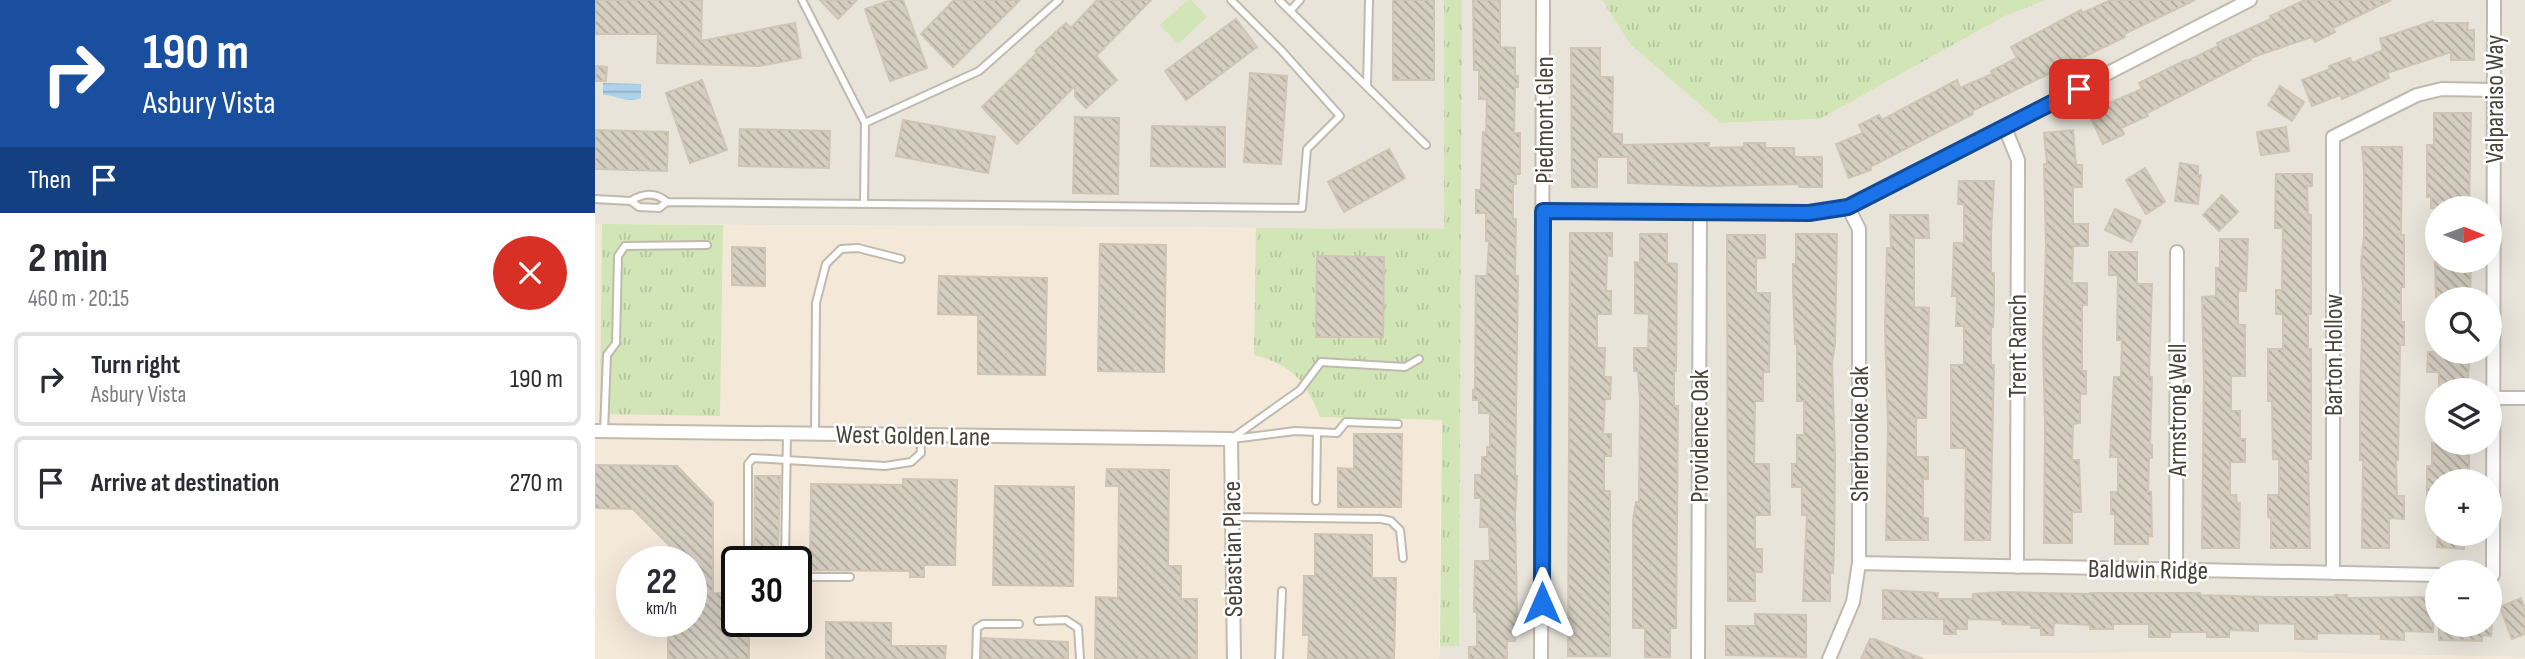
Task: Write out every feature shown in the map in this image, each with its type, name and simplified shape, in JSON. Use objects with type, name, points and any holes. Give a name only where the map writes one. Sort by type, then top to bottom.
[{"type":"street","points":[[1543,211],[1809,213],[1848,207],[2250,0]]},
{"type":"street","name":"Valparaiso Way","points":[[2494,0],[2494,378]]},
{"type":"street","name":"Piedmont Glen","points":[[1541,659],[1543,2]]},
{"type":"street","name":"Barton Hollow","points":[[2333,573],[2333,137],[2417,95],[2442,89],[2493,90]]},
{"type":"street","name":"Trent Ranch","points":[[2005,128],[2018,160],[2017,567]]},
{"type":"street","name":"Sherbrooke Oak","points":[[1829,659],[1853,602],[1859,563],[1859,229],[1848,207]]},
{"type":"street","name":"Providence Oak","points":[[1698,659],[1700,213]]},
{"type":"street","name":"Armstrong Well","points":[[2176,569],[2178,252]]},
{"type":"street","points":[[2502,398],[2525,398]]},
{"type":"street","name":"West Golden Lane","points":[[599,431],[1231,439]]},
{"type":"street","name":"Sebastian Place","points":[[1231,439],[1234,659]]},
{"type":"street","name":"Valparaiso Way","points":[[2492,560],[2493,455]]},
{"type":"street","name":"Baldwin Ridge","points":[[1859,563],[2425,575]]},
{"type":"lane","points":[[802,0],[865,123],[864,203]]},
{"type":"lane","points":[[865,123],[979,71],[1059,0]]},
{"type":"lane","points":[[631,201],[639,207],[659,208],[667,202],[1302,208],[1307,149],[1340,116],[1281,50],[1231,0]]},
{"type":"lane","points":[[1279,0],[1426,145]]},
{"type":"lane","points":[[1290,11],[1300,0]]},
{"type":"lane","points":[[1367,87],[1369,0]]},
{"type":"lane","points":[[595,200],[631,201],[641,195],[660,195],[667,202]]},
{"type":"lane","points":[[599,431],[607,355],[616,343],[618,256],[625,246],[707,245]]},
{"type":"lane","points":[[815,434],[816,303],[826,264],[841,249],[858,248],[901,259]]},
{"type":"lane","points":[[1231,439],[1300,390],[1321,362],[1405,366],[1419,359]]},
{"type":"lane","points":[[1231,439],[1295,431],[1337,433],[1346,422],[1398,424]]},
{"type":"lane","points":[[1316,502],[1317,432]]},
{"type":"lane","points":[[785,546],[787,433]]},
{"type":"lane","points":[[748,546],[748,464],[753,458],[885,466],[911,461],[921,453],[920,435]]},
{"type":"lane","points":[[1232,517],[1391,521],[1400,530],[1403,558]]},
{"type":"lane","points":[[812,577],[850,577]]},
{"type":"lane","points":[[1279,659],[1282,591]]},
{"type":"lane","points":[[1038,621],[1066,620],[1078,628],[1080,659]]},
{"type":"lane","points":[[976,659],[977,628],[983,624],[1019,624]]},
{"type":"shaded area","points":[[595,0],[1444,0],[1444,229],[595,224]]},
{"type":"shaded area","points":[[1462,0],[1602,0],[1630,44],[1722,123],[1820,119],[2003,17],[2046,0],[2525,0],[2525,657],[2259,652],[1920,654],[1920,659],[1439,659],[1440,646],[1459,646]]},
{"type":"shaded area","points":[[595,224],[1444,229],[1439,659],[595,659]]},
{"type":"shaded area","points":[[2259,652],[2525,659],[1920,659],[1920,654]]},
{"type":"green space","points":[[1188,0],[1207,17],[1178,44],[1160,25]]},
{"type":"green space","points":[[1444,0],[1462,0],[1459,646],[1440,646],[1442,420],[1320,417],[1309,394],[1296,376],[1278,364],[1254,355],[1256,228],[1444,229]]},
{"type":"green space","points":[[1602,0],[2046,0],[2003,17],[1820,119],[1721,123],[1630,44]]},
{"type":"green space","points":[[602,224],[723,225],[720,416],[600,414]]},
{"type":"water","points":[[603,83],[641,84],[641,98],[626,100],[603,95]]},
{"type":"building","points":[[595,0],[702,0],[701,41],[795,23],[801,58],[759,66],[657,63],[658,34],[595,34]]},
{"type":"building","points":[[820,0],[857,0],[838,19]]},
{"type":"building","points":[[891,0],[903,0],[927,68],[890,81],[865,9]]},
{"type":"building","points":[[954,0],[1020,0],[953,67],[921,34]]},
{"type":"building","points":[[1097,0],[1151,0],[1096,56],[1117,80],[1086,108],[1075,96],[1075,86],[1017,144],[982,107],[1037,53],[1035,51],[1066,23],[1071,28]]},
{"type":"building","points":[[1393,0],[1434,0],[1434,80],[1393,80]]},
{"type":"building","points":[[1473,0],[1500,0],[1500,47],[1515,48],[1515,76],[1518,76],[1518,87],[1515,87],[1514,133],[1520,133],[1520,174],[1516,174],[1516,184],[1513,184],[1513,219],[1516,219],[1515,276],[1518,276],[1515,476],[1517,613],[1515,641],[1507,641],[1507,658],[1503,659],[1469,659],[1469,647],[1477,647],[1477,612],[1474,612],[1475,561],[1490,561],[1489,527],[1480,527],[1481,498],[1475,498],[1475,475],[1482,475],[1482,457],[1487,457],[1487,447],[1490,447],[1490,413],[1479,413],[1479,400],[1473,400],[1476,276],[1487,276],[1489,241],[1486,241],[1486,213],[1476,213],[1476,190],[1481,190],[1487,99],[1479,99],[1479,70],[1474,70]]},
{"type":"building","points":[[2111,0],[2195,0],[1972,111],[1973,114],[1870,167],[1871,170],[1849,178],[1836,144],[1863,133],[1859,125],[1879,115],[1882,120],[1957,80],[1960,88],[1992,74],[1991,71],[2017,58],[2011,47],[2081,10],[2082,13]]},
{"type":"building","points":[[2305,0],[2391,0],[2333,28],[2335,32],[2315,42],[2312,37],[2250,58],[2251,60],[2147,113],[2148,116],[2121,128],[2124,134],[2103,144],[2088,112],[2142,89],[2139,83],[2218,46],[2217,43],[2271,19],[2270,16]]},
{"type":"building","points":[[1236,19],[1257,47],[1186,100],[1165,71]]},
{"type":"building","points":[[2433,21],[2468,23],[2467,30],[2474,30],[2474,60],[2451,60],[2451,52],[2387,73],[2389,78],[2342,99],[2340,95],[2312,106],[2302,80],[2350,58],[2352,63],[2383,50],[2380,39]]},
{"type":"building","points":[[1571,48],[1600,48],[1600,77],[1613,77],[1612,134],[1622,134],[1622,145],[1709,143],[1708,148],[1744,147],[1744,143],[1765,143],[1765,148],[1794,148],[1794,157],[1822,157],[1822,187],[1799,187],[1799,184],[1708,186],[1628,183],[1628,157],[1597,157],[1597,187],[1572,187]]},
{"type":"building","points":[[596,66],[607,67],[606,81],[595,81]]},
{"type":"building","points":[[1250,73],[1287,76],[1281,164],[1244,162]]},
{"type":"building","points":[[702,80],[727,150],[690,163],[666,93]]},
{"type":"building","points":[[2280,86],[2304,102],[2292,121],[2268,105]]},
{"type":"building","points":[[2434,113],[2471,113],[2469,196],[2427,196],[2427,145],[2434,145]]},
{"type":"building","points":[[1075,117],[1119,118],[1118,194],[1073,193]]},
{"type":"building","points":[[903,120],[995,137],[988,173],[896,156]]},
{"type":"building","points":[[1152,126],[1225,127],[1225,167],[1151,166]]},
{"type":"building","points":[[2286,127],[2289,151],[2261,155],[2257,132]]},
{"type":"building","points":[[740,129],[830,131],[829,168],[739,166]]},
{"type":"building","points":[[595,130],[668,132],[667,171],[595,169]]},
{"type":"building","points":[[2073,130],[2076,165],[2082,165],[2082,187],[2073,187],[2073,224],[2088,224],[2088,246],[2073,246],[2072,283],[2087,283],[2087,305],[2082,305],[2082,371],[2086,371],[2086,394],[2080,394],[2080,423],[2073,424],[2072,460],[2079,460],[2081,512],[2072,512],[2072,543],[2044,543],[2044,164],[2047,164],[2044,133]]},
{"type":"building","points":[[2362,147],[2402,147],[2401,235],[2404,235],[2404,287],[2401,287],[2401,322],[2404,322],[2404,345],[2400,345],[2396,460],[2397,496],[2404,496],[2404,519],[2389,518],[2389,548],[2362,548]]},
{"type":"building","points":[[1389,149],[1405,178],[1344,212],[1328,182]]},
{"type":"building","points":[[2180,163],[2198,166],[2198,175],[2201,175],[2198,204],[2175,201]]},
{"type":"building","points":[[2145,168],[2165,202],[2146,214],[2126,180]]},
{"type":"building","points":[[2276,174],[2312,174],[2312,186],[2307,186],[2308,214],[2311,215],[2311,314],[2308,314],[2308,349],[2311,349],[2311,459],[2308,459],[2310,548],[2271,548],[2271,518],[2268,517],[2268,495],[2279,495],[2279,459],[2273,459],[2272,401],[2268,401],[2268,349],[2283,349],[2283,314],[2276,314],[2276,290],[2282,290],[2283,228],[2275,228]]},
{"type":"building","points":[[1959,181],[1994,181],[1991,235],[1994,304],[1991,365],[1994,365],[1990,540],[1965,540],[1966,448],[1951,448],[1951,365],[1964,365],[1964,326],[1956,326],[1957,296],[1952,296],[1954,243],[1964,243],[1964,204],[1958,204]]},
{"type":"building","points":[[2222,195],[2238,212],[2219,231],[2203,215]]},
{"type":"building","points":[[2115,209],[2141,221],[2131,242],[2105,230]]},
{"type":"building","points":[[1890,215],[1928,215],[1929,238],[1914,238],[1914,307],[1929,308],[1926,418],[1916,418],[1916,457],[1928,457],[1928,479],[1923,479],[1923,518],[1928,518],[1928,540],[1886,540],[1888,426],[1885,329],[1887,248],[1891,248]]},
{"type":"building","points":[[1570,233],[1612,233],[1612,256],[1607,255],[1606,291],[1611,291],[1611,314],[1597,314],[1597,348],[1605,348],[1604,377],[1611,377],[1610,399],[1605,399],[1603,434],[1611,434],[1611,456],[1604,456],[1604,491],[1610,491],[1610,656],[1568,656]]},
{"type":"building","points":[[1640,234],[1667,234],[1667,263],[1677,264],[1674,371],[1674,406],[1678,406],[1676,628],[1670,628],[1670,657],[1645,657],[1645,628],[1633,628],[1633,520],[1636,502],[1639,502],[1640,400],[1638,371],[1634,371],[1634,348],[1648,348],[1649,314],[1635,313],[1635,262],[1640,263]]},
{"type":"building","points":[[1796,234],[1837,234],[1835,344],[1832,363],[1834,550],[1833,573],[1830,573],[1830,601],[1803,601],[1807,515],[1802,515],[1802,487],[1792,487],[1792,464],[1797,464],[1797,435],[1804,435],[1804,401],[1797,401],[1793,287]]},
{"type":"building","points":[[1727,235],[1765,235],[1765,258],[1756,258],[1756,293],[1770,293],[1769,372],[1763,372],[1763,401],[1755,401],[1754,464],[1769,464],[1770,515],[1755,515],[1755,549],[1762,549],[1762,572],[1755,572],[1755,601],[1728,601]]},
{"type":"building","points":[[2220,239],[2248,239],[2246,291],[2238,291],[2238,325],[2245,325],[2245,376],[2231,376],[2231,411],[2240,411],[2240,439],[2245,439],[2245,462],[2230,462],[2230,495],[2236,495],[2237,504],[2240,503],[2239,548],[2202,548],[2202,297],[2216,296]]},
{"type":"building","points":[[1100,244],[1166,245],[1164,372],[1098,371]]},
{"type":"building","points":[[732,247],[765,248],[765,286],[732,285]]},
{"type":"building","points":[[2109,252],[2137,252],[2137,284],[2152,284],[2149,377],[2152,377],[2152,458],[2149,458],[2148,492],[2151,492],[2152,536],[2148,536],[2148,544],[2115,544],[2115,514],[2111,514],[2111,492],[2118,492],[2118,457],[2110,457],[2114,377],[2121,377],[2122,340],[2117,340],[2118,275],[2109,275]]},
{"type":"building","points":[[1317,256],[1384,257],[1383,337],[1316,337]]},
{"type":"building","points":[[2435,273],[2471,273],[2470,287],[2436,287]]},
{"type":"building","points":[[939,276],[1047,278],[1045,375],[978,374],[978,315],[938,314]]},
{"type":"building","points":[[2427,364],[2469,364],[2468,378],[2439,378],[2439,372],[2427,372]]},
{"type":"building","points":[[1354,434],[1402,434],[1401,507],[1338,507],[1338,468],[1354,469]]},
{"type":"building","points":[[2432,455],[2469,455],[2469,469],[2427,469],[2427,466],[2432,466]]},
{"type":"building","points":[[595,465],[677,466],[713,503],[713,593],[721,593],[721,637],[749,637],[749,659],[668,659],[668,637],[707,637],[707,546],[669,546],[633,509],[595,508]]},
{"type":"building","points":[[1107,469],[1169,470],[1168,566],[1181,566],[1181,599],[1197,599],[1197,659],[1095,659],[1096,597],[1118,598],[1119,486],[1106,486]]},
{"type":"building","points":[[755,476],[780,476],[778,546],[754,546]]},
{"type":"building","points":[[903,479],[957,480],[955,565],[924,565],[924,577],[910,577],[910,571],[812,570],[811,484],[903,485]]},
{"type":"building","points":[[995,486],[1074,487],[1073,586],[993,585]]},
{"type":"building","points":[[1315,534],[1372,535],[1372,578],[1396,578],[1394,659],[1308,659],[1309,635],[1303,635],[1304,576],[1315,576]]},
{"type":"building","points":[[2437,546],[2464,546],[2464,549]]},
{"type":"building","points":[[1883,590],[1938,593],[1937,599],[1973,599],[1973,594],[2003,592],[2425,597],[2425,632],[2404,631],[2404,640],[2381,639],[2381,634],[2317,633],[2317,639],[2295,639],[2295,624],[2258,623],[2258,631],[2229,630],[2229,637],[2207,637],[2207,632],[2170,632],[2170,637],[2149,637],[2149,624],[2113,624],[2113,629],[2090,629],[2090,625],[2054,623],[2053,635],[2041,635],[2041,628],[2031,628],[2031,625],[2002,624],[2002,620],[1967,619],[1967,629],[1955,629],[1956,634],[1944,634],[1944,619],[1883,619]]},
{"type":"building","points":[[2521,598],[2525,609],[2525,634],[2512,639],[2502,606]]},
{"type":"building","points":[[1755,614],[1806,615],[1806,657],[1726,655],[1726,626],[1755,626]]},
{"type":"building","points":[[826,622],[891,623],[891,646],[946,646],[945,659],[826,659]]},
{"type":"building","points":[[2439,637],[2482,637],[2482,641],[2439,640]]},
{"type":"building","points":[[982,638],[1068,642],[1068,659],[982,659]]},
{"type":"building","points":[[1870,639],[1874,639],[1923,659],[1861,659]]},
{"type":"route","points":[[1542,603],[1543,211],[1809,213],[1848,207],[2079,89]]}]
